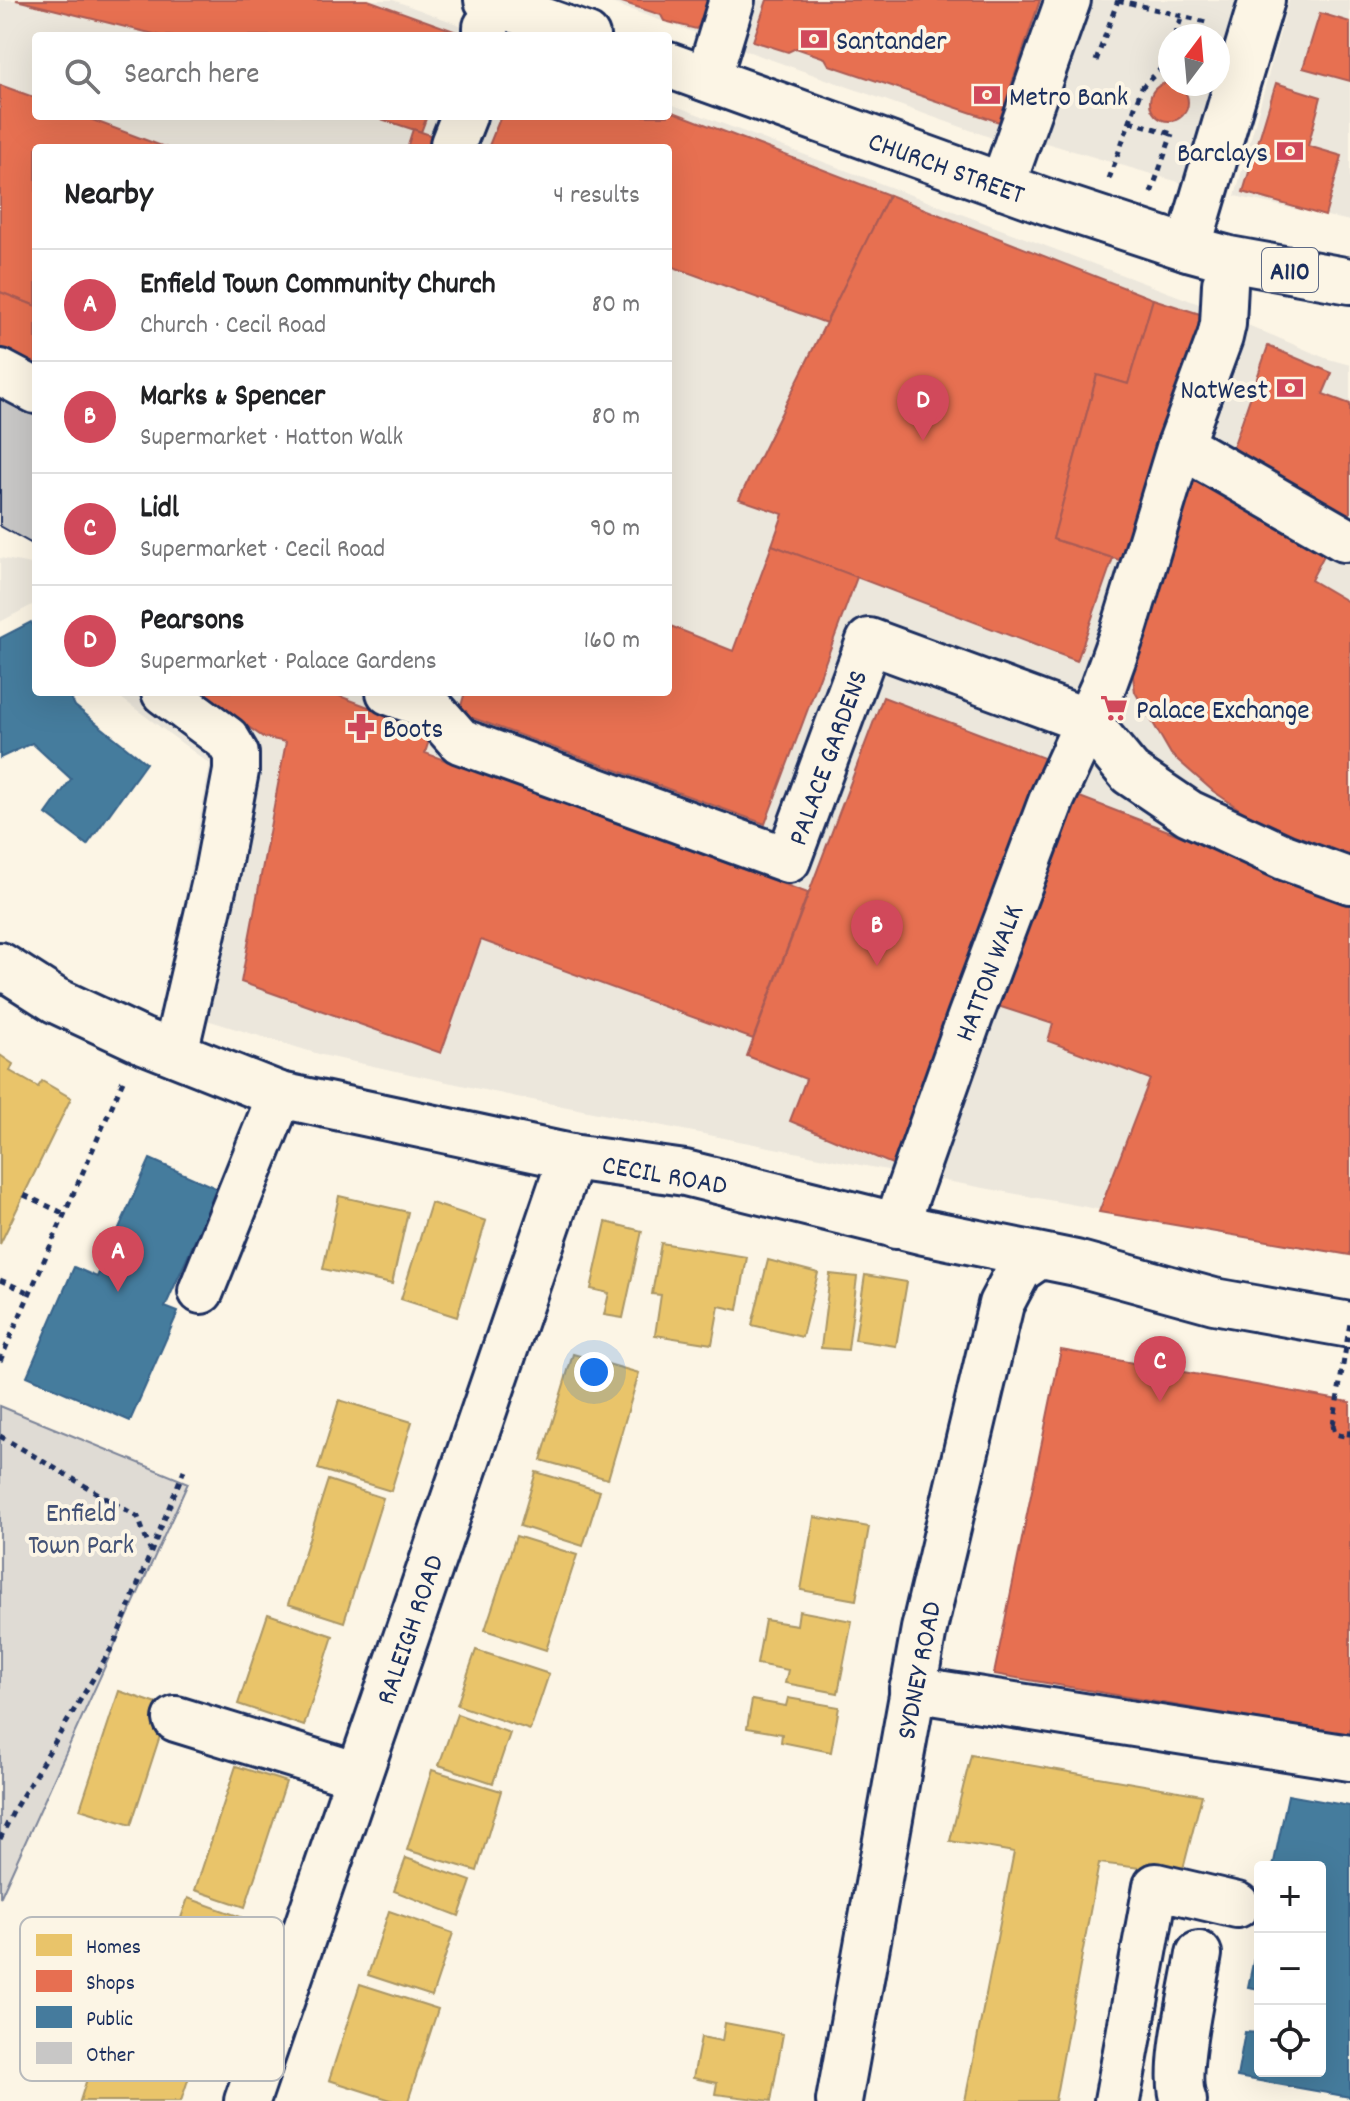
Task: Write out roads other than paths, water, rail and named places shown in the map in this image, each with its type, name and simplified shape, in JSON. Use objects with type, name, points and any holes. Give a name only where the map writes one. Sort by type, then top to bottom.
[{"type":"street","points":[[688,72],[732,0]]},
{"type":"street","points":[[1002,186],[1068,0]]},
{"type":"street","name":"HATTON WALK","points":[[896,1226],[1052,799],[1103,687],[1124,629],[1180,445],[1223,324],[1214,264],[1257,17]]},
{"type":"street","points":[[486,21],[560,32]]},
{"type":"street","name":"CHURCH STREET","points":[[688,72],[1138,232],[1214,264]]},
{"type":"street","name":"A110","points":[[1214,264],[1350,281]]},
{"type":"street","points":[[0,372],[32,389]]},
{"type":"street","points":[[1180,445],[1344,539]]},
{"type":"street","name":"PALACE GARDENS","points":[[400,696],[430,707],[460,741],[788,860],[869,641],[1087,721]]},
{"type":"street","points":[[158,1047],[217,872],[236,771],[236,754],[227,739],[169,696]]},
{"type":"street","points":[[1087,721],[1130,773],[1189,813],[1284,857],[1350,881]]},
{"type":"street","name":"CECIL ROAD","points":[[0,965],[55,1000],[158,1047],[280,1095],[571,1157],[685,1173],[896,1226],[1076,1263],[1214,1301],[1350,1324]]},
{"type":"street","points":[[201,1291],[280,1095]]},
{"type":"street","name":"RALEIGH ROAD","points":[[284,1992],[571,1157]]},
{"type":"street","name":"SYDNEY ROAD","points":[[839,2101],[929,1606],[1001,1304],[1019,1270],[1038,1257]]},
{"type":"street","points":[[912,1689],[1350,1758]]},
{"type":"street","points":[[176,1719],[358,1775]]},
{"type":"street","points":[[1117,2101],[1156,1886],[1237,1905]]},
{"type":"street","points":[[1184,2101],[1180,2092],[1180,2072],[1199,1954]]},
{"type":"street","name":"RALEIGH ROAD","points":[[247,2101],[254,2081]]},
{"type":"place","name":"Santander","points":[[814,39]]},
{"type":"place","name":"Metro Bank","points":[[987,95]]},
{"type":"place","name":"Barclays","points":[[1290,151]]},
{"type":"place","name":"NatWest","points":[[1290,388]]},
{"type":"place","name":"Pearsons","points":[[923,441]]},
{"type":"place","name":"Palace Exchange","points":[[1114,708]]},
{"type":"place","name":"Boots","points":[[361,727]]},
{"type":"place","name":"Marks & Spencer","points":[[877,966]]},
{"type":"place","name":"Enfield Town Community Church","points":[[118,1292]]},
{"type":"place","name":"Lidl","points":[[1160,1402]]},
{"type":"park label","name":"Enfield Town Park","points":[[81,1527]]}]
